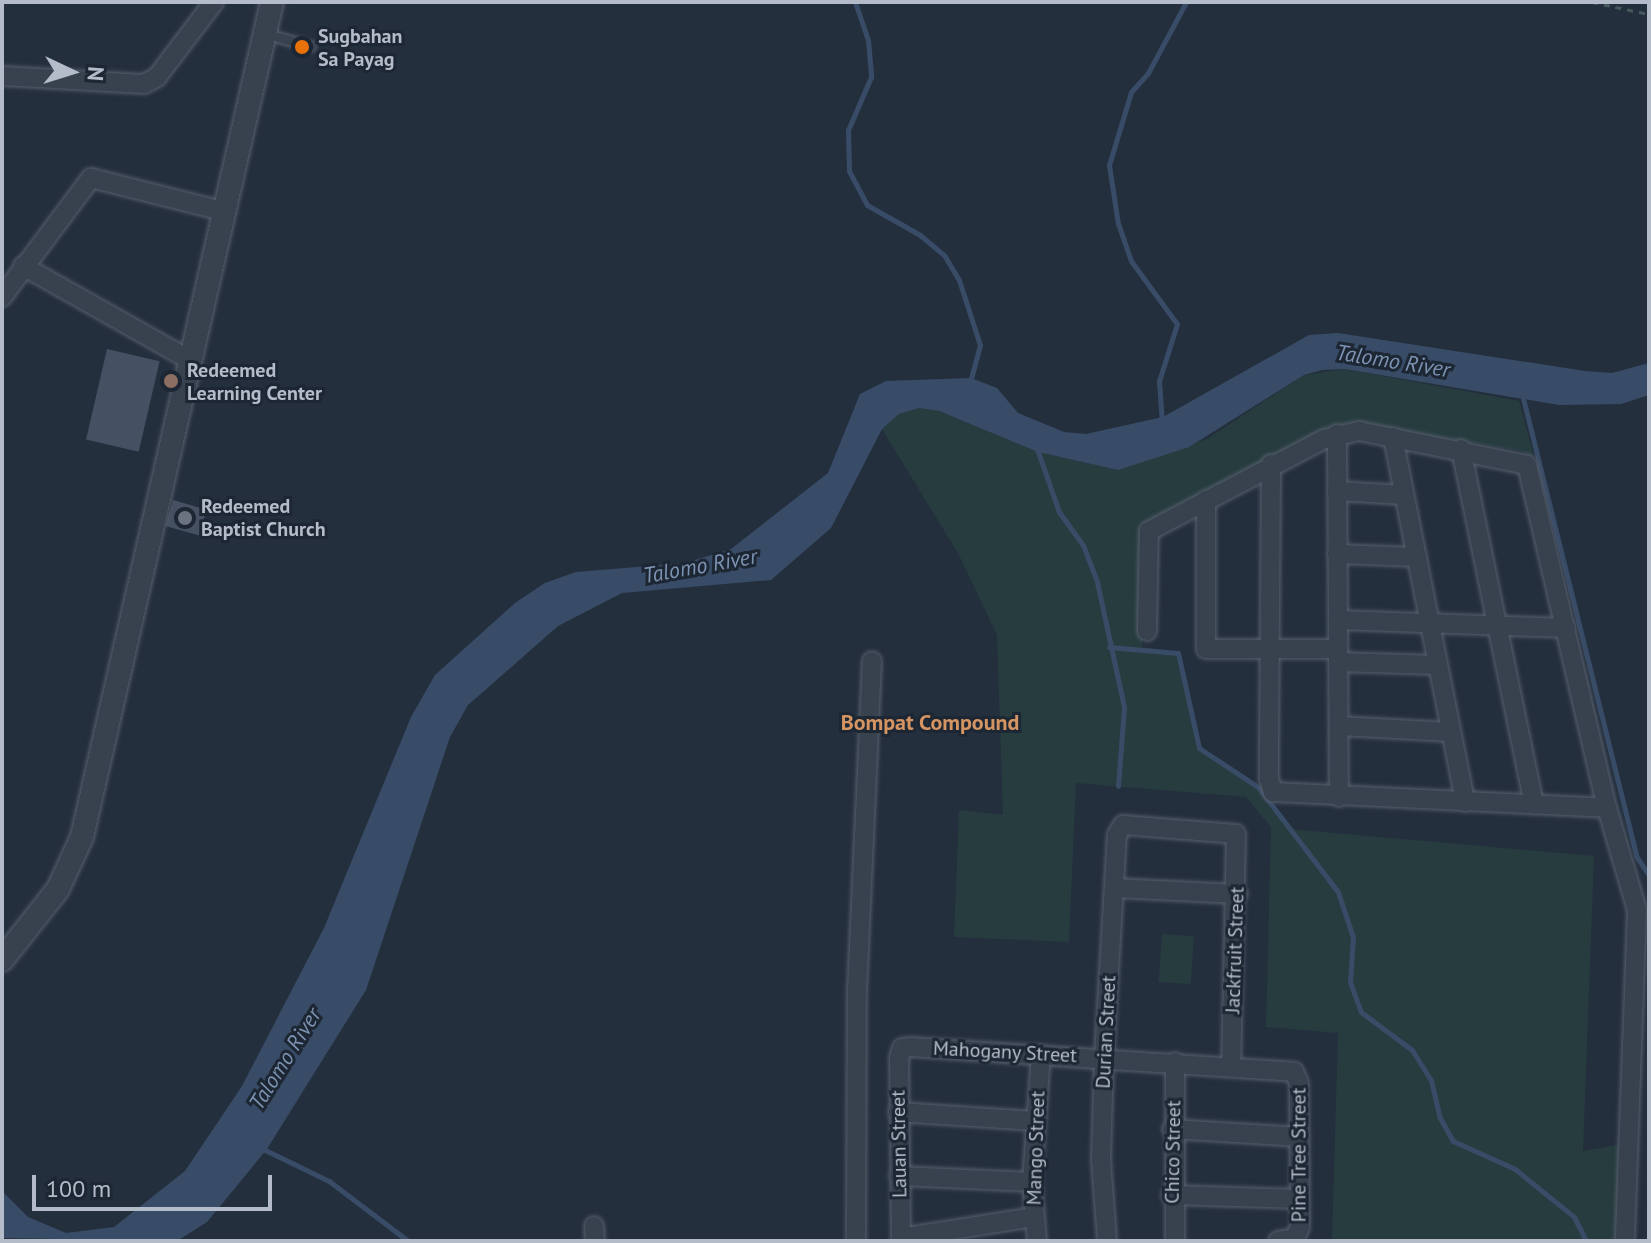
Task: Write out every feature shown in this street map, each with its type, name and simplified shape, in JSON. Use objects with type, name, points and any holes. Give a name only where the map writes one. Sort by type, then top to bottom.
[{"type":"street","points":[[2,76],[144,84],[157,77],[214,2]]},
{"type":"street","points":[[2,960],[58,889],[82,837],[188,359],[272,2]]},
{"type":"street","points":[[2,297],[91,178],[222,211]]},
{"type":"street","points":[[23,266],[188,359]]},
{"type":"street","points":[[1337,434],[1339,797]]},
{"type":"street","points":[[1147,631],[1149,531],[1271,464],[1337,434],[1393,437],[1527,465],[1607,808],[1641,890],[1625,1241]]},
{"type":"street","points":[[1393,437],[1465,802]]},
{"type":"street","points":[[1461,449],[1534,805]]},
{"type":"street","points":[[1271,464],[1270,787],[1279,794],[1607,808]]},
{"type":"street","points":[[1337,491],[1404,495]]},
{"type":"street","points":[[1206,500],[1206,649],[1270,649],[1438,665]]},
{"type":"street","points":[[1337,554],[1417,557]]},
{"type":"street","points":[[1338,620],[1566,628]]},
{"type":"street","points":[[856,1241],[857,991],[872,661]]},
{"type":"street","points":[[1339,726],[1451,732]]},
{"type":"street","name":"Durian Street","points":[[1107,1241],[1101,1160],[1117,835],[1123,825],[1236,834]]},
{"type":"street","name":"Jackfruit Street","points":[[1231,1066],[1238,894],[1236,834]]},
{"type":"street","points":[[1114,888],[1238,894]]},
{"type":"street","name":"Mahogany Street","points":[[902,1048],[1175,1062],[1290,1070],[1297,1075]]},
{"type":"street","name":"Lauan Street","points":[[901,1240],[898,1112],[902,1048]]},
{"type":"street","name":"Mango Street","points":[[1037,1241],[1032,1182],[1041,1054]]},
{"type":"street","name":"Chico Street","points":[[1175,1062],[1171,1195],[1175,1241]]},
{"type":"street","name":"Pine Tree Street","points":[[1278,1241],[1297,1236],[1300,1137],[1297,1075]]},
{"type":"street","points":[[898,1112],[1034,1121]]},
{"type":"street","points":[[1629,1132],[1649,1128]]},
{"type":"street","points":[[1172,1129],[1300,1137]]},
{"type":"street","points":[[899,1176],[1032,1182]]},
{"type":"street","points":[[1171,1195],[1300,1199]]},
{"type":"street","points":[[901,1240],[1034,1217]]},
{"type":"lane","points":[[264,34],[310,46]]},
{"type":"path","points":[[1592,2],[1649,14]]},
{"type":"green space","points":[[1345,369],[1519,401],[1535,460],[1522,451],[1349,422],[1326,429],[1144,525],[1142,647],[1178,653],[1199,748],[1258,787],[1289,829],[1594,856],[1583,1151],[1619,1145],[1615,1241],[1332,1241],[1338,1033],[1266,1027],[1271,827],[1246,797],[1076,783],[1069,942],[954,937],[959,810],[1003,815],[997,635],[959,555],[882,429],[899,414],[919,408],[939,411],[1038,452],[1118,470],[1207,439],[1304,375]]},
{"type":"green space","points":[[1162,934],[1194,936],[1191,984],[1159,982]]},
{"type":"water","name":"Talomo River","points":[[1338,333],[1585,371],[1612,373],[1649,363],[1649,395],[1621,404],[1559,405],[1345,369],[1322,370],[1304,375],[1189,447],[1118,470],[1038,452],[939,411],[919,408],[899,414],[882,429],[831,528],[771,580],[622,593],[558,626],[468,705],[450,737],[366,990],[267,1149],[207,1222],[177,1241],[2,1238],[2,1191],[28,1217],[66,1233],[114,1227],[185,1171],[242,1086],[324,928],[411,717],[435,675],[515,603],[545,583],[576,572],[685,563],[731,549],[828,473],[860,394],[886,381],[971,378],[997,388],[1018,413],[1064,432],[1086,434],[1163,417],[1309,335]]},
{"type":"building","points":[[107,349],[160,361],[139,452],[86,440]]},
{"type":"building","name":"Redeemed Baptist Church","points":[[173,500],[207,510],[199,536],[166,526]]},
{"type":"waterway","points":[[855,2],[868,40],[871,77],[848,130],[849,171],[867,205],[920,235],[944,255],[959,280],[980,345],[970,382]]},
{"type":"waterway","points":[[1162,423],[1159,381],[1177,324],[1131,261],[1118,224],[1109,165],[1131,92],[1148,73],[1186,2]]},
{"type":"waterway","points":[[1523,398],[1636,856],[1649,875]]},
{"type":"waterway","points":[[1036,446],[1059,512],[1083,545],[1097,582],[1124,707],[1118,786]]},
{"type":"waterway","points":[[1109,647],[1178,653],[1199,748],[1258,787],[1338,892],[1353,937],[1350,982],[1361,1012],[1412,1050],[1431,1080],[1439,1116],[1453,1141],[1515,1169],[1574,1217],[1586,1241]]},
{"type":"waterway","points":[[261,1148],[329,1181],[408,1241]]},
{"type":"place","name":"Sugbahan Sa Payag","points":[[302,47]]},
{"type":"place","name":"Redeemed Learning Center","points":[[171,381]]},
{"type":"place","name":"Redeemed Baptist Church","points":[[185,518]]},
{"type":"district","name":"Bompat Compound","points":[[930,723]]}]
